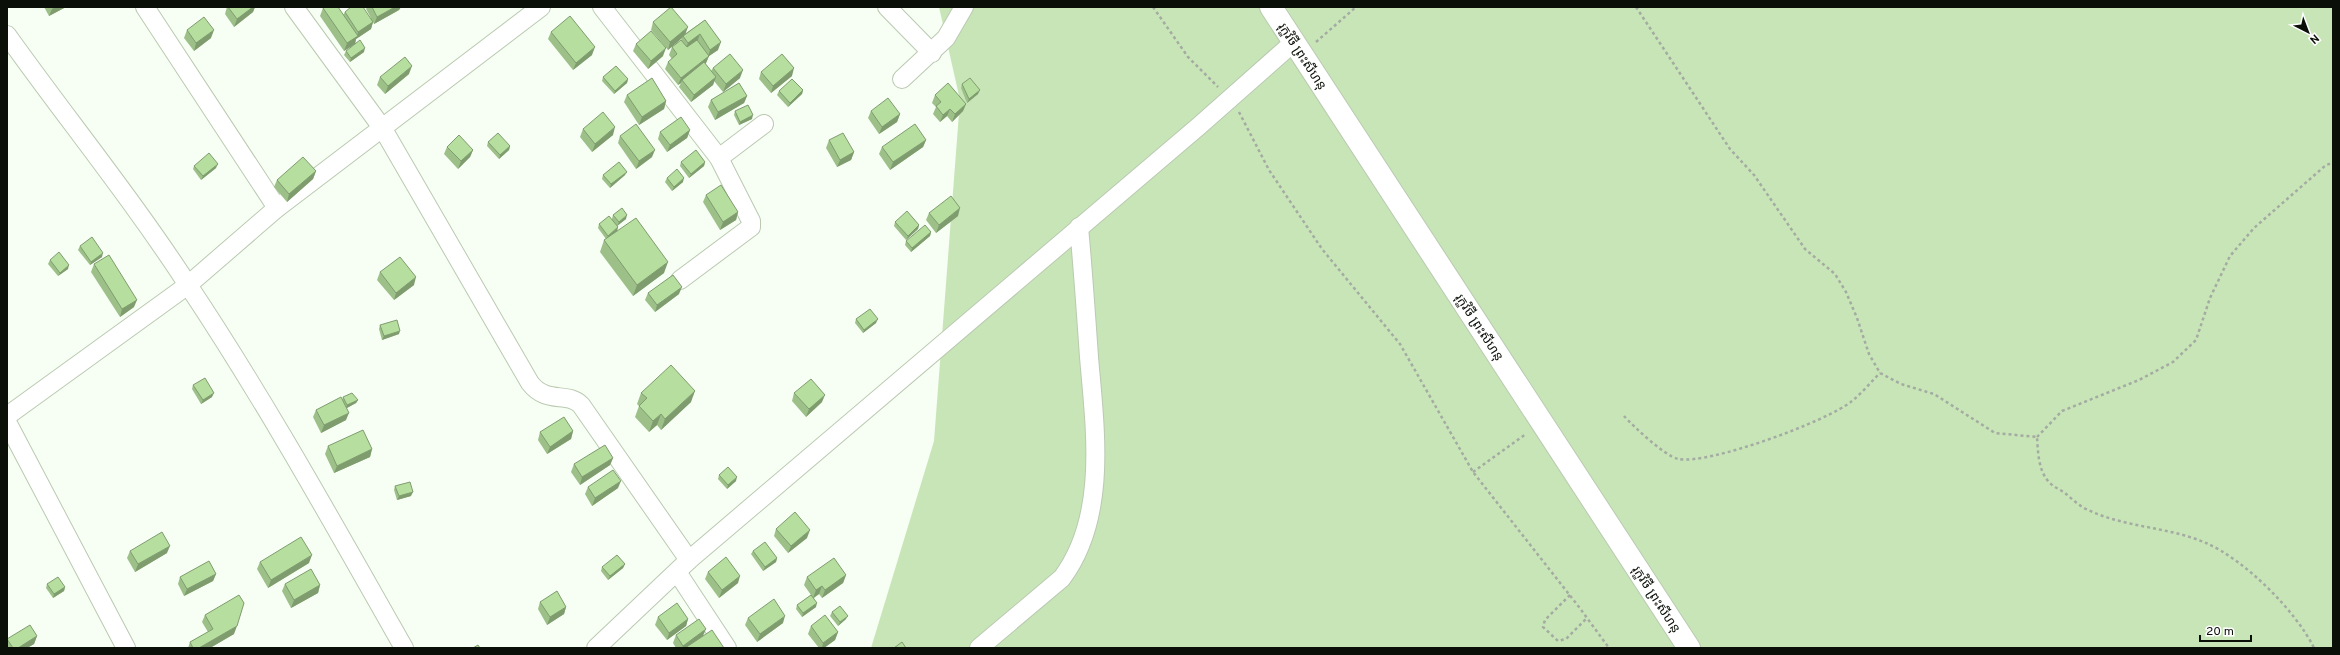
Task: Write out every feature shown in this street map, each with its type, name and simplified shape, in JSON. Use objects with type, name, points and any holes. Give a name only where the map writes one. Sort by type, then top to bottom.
[{"type":"street","points":[[145,7],[277,208]]},
{"type":"street","points":[[294,7],[382,129],[530,384],[544,396],[574,400],[581,406],[683,566],[727,648]]},
{"type":"street","points":[[7,416],[188,285],[277,208],[541,7]]},
{"type":"street","points":[[602,7],[719,158],[751,221],[751,227],[680,280]]},
{"type":"street","points":[[886,7],[932,53]]},
{"type":"street","points":[[902,79],[932,53],[946,38],[964,7]]},
{"type":"street","name":"រុក្ខវិថី ព្រះសីហនុ","points":[[1271,7],[1689,648]]},
{"type":"street","points":[[7,35],[66,117],[126,195],[188,285],[282,432],[404,648]]},
{"type":"street","points":[[596,648],[683,566],[1079,227],[1230,98],[1298,48]]},
{"type":"street","points":[[719,158],[764,124]]},
{"type":"street","points":[[979,648],[1062,578],[1079,549],[1090,512],[1095,481],[1095,439],[1079,227]]},
{"type":"street","points":[[7,422],[126,648]]},
{"type":"path","points":[[1153,7],[1188,57],[1210,81],[1230,98],[1269,170],[1322,249],[1400,344],[1473,472],[1570,595],[1608,648]]},
{"type":"path","points":[[1298,48],[1356,7]]},
{"type":"path","points":[[1636,7],[1730,149],[1754,175],[1805,249],[1835,274],[1854,312],[1868,354],[1880,373],[1900,384],[1934,394],[1995,433],[2037,437]]},
{"type":"path","points":[[2314,648],[2297,620],[2261,582],[2234,560],[2207,543],[2164,530],[2114,520],[2084,507],[2047,480],[2039,462],[2037,437],[2062,411],[2139,380],[2174,362],[2196,340],[2210,298],[2230,256],[2269,214],[2326,165],[2333,163]]},
{"type":"path","points":[[1624,416],[1639,434],[1678,459],[1694,459],[1784,436],[1852,402],[1880,373]]},
{"type":"path","points":[[1473,472],[1542,422]]},
{"type":"path","points":[[1570,595],[1545,620],[1543,627],[1558,641],[1566,639],[1587,618]]},
{"type":"green space","points":[[939,7],[2333,7],[2333,648],[871,648],[934,441],[960,100]]},
{"type":"building","points":[[228,7],[253,7],[237,19]]},
{"type":"building","points":[[338,7],[358,36],[347,43],[323,8]]},
{"type":"building","points":[[351,7],[363,7],[373,22],[358,32],[345,12]]},
{"type":"building","points":[[372,7],[395,7],[377,17]]},
{"type":"building","points":[[671,7],[688,27],[670,42],[653,22]]},
{"type":"building","points":[[570,16],[595,47],[576,63],[551,32]]},
{"type":"building","points":[[204,17],[214,30],[196,43],[187,30]]},
{"type":"building","points":[[705,20],[721,42],[710,50],[700,34],[688,43],[683,36]]},
{"type":"building","points":[[651,31],[666,48],[651,61],[636,44]]},
{"type":"building","points":[[360,40],[365,48],[351,58],[346,51]]},
{"type":"building","points":[[681,40],[687,47],[697,40],[709,56],[681,78],[668,62],[677,54],[672,47]]},
{"type":"building","points":[[730,54],[743,70],[726,84],[713,68]]},
{"type":"building","points":[[782,54],[794,68],[773,86],[761,72]]},
{"type":"building","points":[[405,57],[412,66],[388,86],[380,77]]},
{"type":"building","points":[[704,62],[716,77],[694,95],[682,80]]},
{"type":"building","points":[[616,66],[628,79],[615,91],[603,77]]},
{"type":"building","points":[[652,78],[666,101],[642,117],[627,95]]},
{"type":"building","points":[[970,78],[980,90],[969,99],[962,84]]},
{"type":"building","points":[[792,79],[803,90],[790,103],[779,91]]},
{"type":"building","points":[[739,83],[747,96],[718,112],[711,100]]},
{"type":"building","points":[[948,83],[966,104],[955,114],[950,109],[943,115],[936,106],[941,102],[935,95]]},
{"type":"building","points":[[888,98],[900,114],[882,127],[871,111]]},
{"type":"building","points":[[748,105],[753,115],[740,122],[735,111]]},
{"type":"building","points":[[603,112],[615,127],[595,144],[583,129]]},
{"type":"building","points":[[681,117],[690,130],[670,145],[660,132]]},
{"type":"building","points":[[636,124],[655,150],[639,161],[620,136]]},
{"type":"building","points":[[915,124],[926,140],[893,162],[882,147]]},
{"type":"building","points":[[498,133],[510,146],[500,155],[488,142]]},
{"type":"building","points":[[843,133],[854,152],[840,160],[829,140]]},
{"type":"building","points":[[459,135],[473,150],[461,161],[447,147]]},
{"type":"building","points":[[696,150],[705,162],[691,174],[681,162]]},
{"type":"building","points":[[209,153],[218,164],[203,176],[194,166]]},
{"type":"building","points":[[303,157],[316,171],[289,194],[277,180]]},
{"type":"building","points":[[619,162],[627,172],[611,184],[603,175]]},
{"type":"building","points":[[677,169],[684,178],[674,187],[667,178]]},
{"type":"building","points":[[721,185],[738,212],[723,222],[706,195]]},
{"type":"building","points":[[951,196],[960,208],[939,225],[929,213]]},
{"type":"building","points":[[622,208],[627,215],[619,222],[613,215]]},
{"type":"building","points":[[907,211],[919,225],[908,236],[895,222]]},
{"type":"building","points":[[609,216],[618,227],[608,236],[599,224]]},
{"type":"building","points":[[636,218],[668,262],[637,285],[604,240]]},
{"type":"building","points":[[925,225],[931,232],[912,248],[906,241]]},
{"type":"building","points":[[92,237],[103,253],[91,262],[80,246]]},
{"type":"building","points":[[59,252],[69,265],[60,273],[50,260]]},
{"type":"building","points":[[109,255],[137,300],[122,309],[94,264]]},
{"type":"building","points":[[400,257],[416,277],[396,293],[380,272]]},
{"type":"building","points":[[673,275],[682,287],[657,305],[648,293]]},
{"type":"building","points":[[870,309],[878,319],[864,330],[856,319]]},
{"type":"building","points":[[397,320],[400,331],[384,336],[380,325]]},
{"type":"building","points":[[671,365],[695,391],[665,419],[661,414],[653,421],[639,406],[647,398],[641,393]]},
{"type":"building","points":[[205,378],[214,393],[203,400],[193,385]]},
{"type":"building","points":[[811,379],[825,395],[809,409],[794,393]]},
{"type":"building","points":[[352,393],[358,400],[347,405],[343,397]]},
{"type":"building","points":[[341,397],[349,413],[324,425],[316,410]]},
{"type":"building","points":[[564,417],[573,431],[550,447],[540,432]]},
{"type":"building","points":[[363,430],[372,449],[337,466],[328,446]]},
{"type":"building","points":[[605,445],[613,458],[582,477],[574,464]]},
{"type":"building","points":[[728,467],[737,477],[728,485],[719,475]]},
{"type":"building","points":[[613,470],[621,481],[595,498],[588,487]]},
{"type":"building","points":[[410,482],[413,492],[399,496],[395,486]]},
{"type":"building","points":[[795,512],[810,530],[791,546],[776,529]]},
{"type":"building","points":[[162,532],[170,546],[138,564],[130,551]]},
{"type":"building","points":[[301,537],[312,555],[271,580],[260,562]]},
{"type":"building","points":[[765,542],[777,558],[765,567],[753,551]]},
{"type":"building","points":[[617,555],[625,564],[610,576],[602,567]]},
{"type":"building","points":[[726,557],[740,576],[722,590],[708,572]]},
{"type":"building","points":[[834,558],[846,575],[825,590],[822,586],[816,590],[807,577]]},
{"type":"building","points":[[209,561],[216,574],[187,589],[180,577]]},
{"type":"building","points":[[311,569],[320,585],[294,600],[285,584]]},
{"type":"building","points":[[58,577],[65,587],[54,594],[47,584]]},
{"type":"building","points":[[557,591],[566,607],[550,617],[540,602]]},
{"type":"building","points":[[239,595],[244,603],[237,626],[199,648],[193,648],[190,642],[213,629],[205,615]]},
{"type":"building","points":[[811,595],[817,603],[803,613],[797,605]]},
{"type":"building","points":[[774,599],[785,616],[760,634],[748,618]]},
{"type":"building","points":[[677,603],[688,619],[669,633],[658,617]]},
{"type":"building","points":[[840,606],[848,616],[840,622],[832,612]]},
{"type":"building","points":[[825,615],[838,632],[823,643],[811,626]]},
{"type":"building","points":[[699,619],[706,629],[683,646],[676,635]]},
{"type":"building","points":[[30,625],[37,636],[18,648],[13,648],[7,639]]},
{"type":"building","points":[[712,630],[724,648],[685,648]]},
{"type":"building","points":[[902,642],[906,648],[894,648]]},
{"type":"building","points":[[478,645],[480,648],[473,648]]}]
